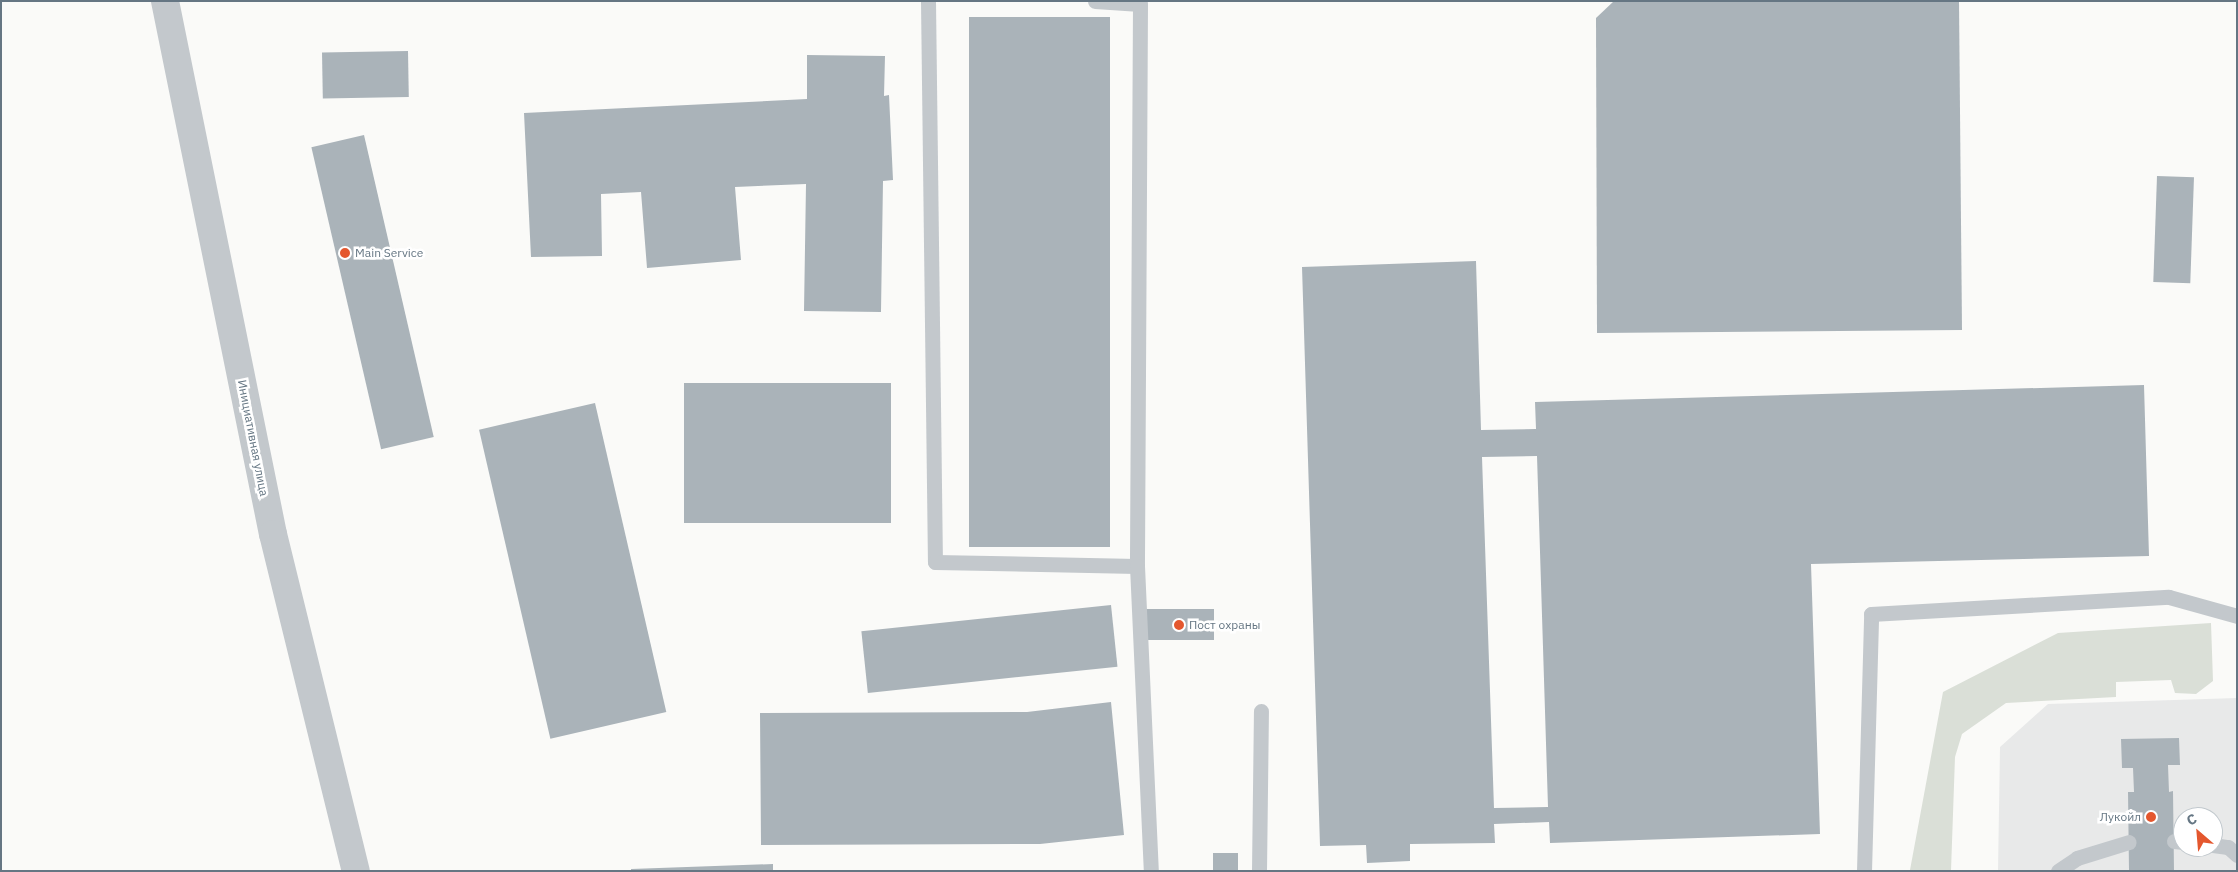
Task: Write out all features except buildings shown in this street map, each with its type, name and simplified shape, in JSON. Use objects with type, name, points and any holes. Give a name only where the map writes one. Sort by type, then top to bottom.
[{"type":"street","name":"Инициативная улица","points":[[166,1],[273,534],[356,871]]},
{"type":"lane","points":[[928,1],[935,562],[1137,566]]},
{"type":"lane","points":[[1095,1],[1140,4],[1137,566],[1151,871]]},
{"type":"lane","points":[[1864,871],[1871,614],[2169,597],[2237,616]]},
{"type":"lane","points":[[1260,710],[1260,871]]},
{"type":"lane","points":[[2058,871],[2077,858],[2129,842]]},
{"type":"lane","points":[[2223,846],[2228,847],[2237,854]]},
{"type":"shaded area","points":[[2211,623],[2213,681],[2196,694],[2175,693],[2171,680],[2116,682],[2116,697],[2006,703],[1962,734],[1955,757],[1951,871],[1903,871],[1910,870],[1943,692],[2058,633]]},
{"type":"shaded area","points":[[2237,698],[2237,871],[1998,871],[2000,747],[2048,704]]},
{"type":"place","name":"Main Service","points":[[345,253]]},
{"type":"place","name":"Пост охраны","points":[[1179,625]]},
{"type":"place","name":"Лукойл","points":[[2151,817]]}]
